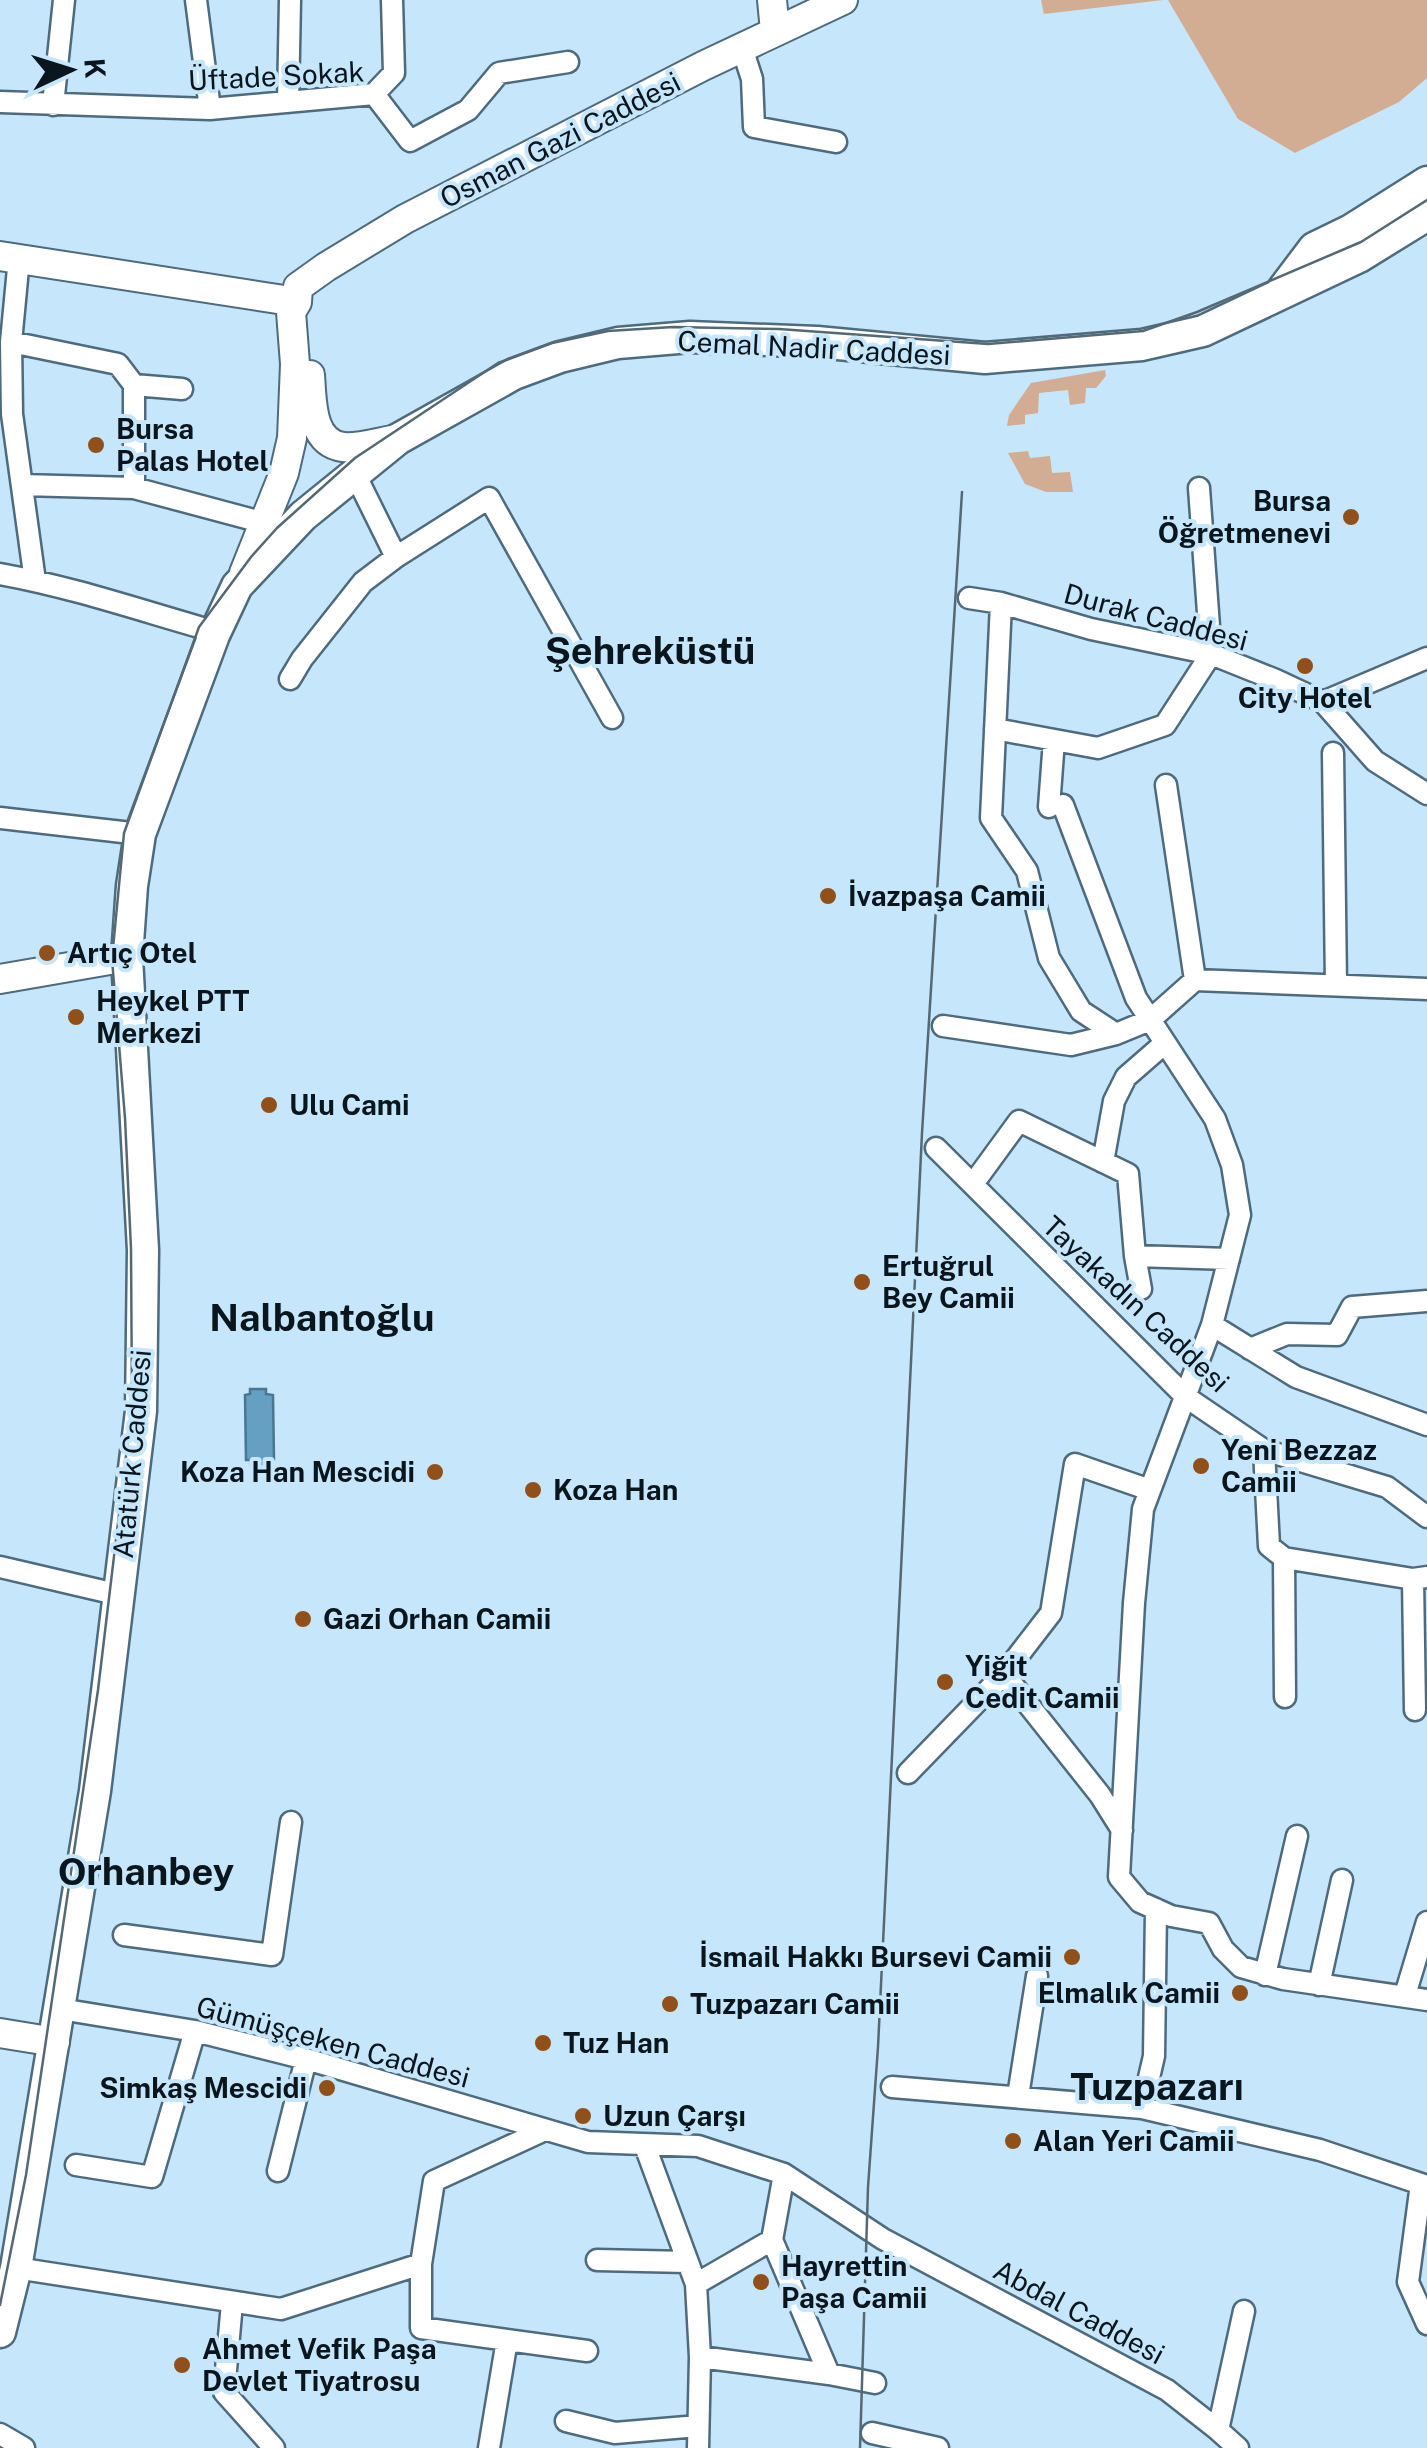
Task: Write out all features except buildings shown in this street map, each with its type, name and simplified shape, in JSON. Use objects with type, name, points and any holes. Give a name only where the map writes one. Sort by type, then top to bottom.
[{"type":"main road","points":[[772,0],[775,31]]},
{"type":"main road","name":"Osman Gazi Caddesi","points":[[297,302],[298,287],[308,278],[406,219],[843,0]]},
{"type":"main road","name":"Cemal Nadir Caddesi","points":[[1279,294],[1314,248],[1351,230],[1427,182]]},
{"type":"main road","name":"Cemal Nadir Caddesi","points":[[237,586],[303,516],[398,440],[514,374],[560,356],[618,342],[690,338],[817,342],[985,358],[1142,345],[1203,331],[1359,257],[1427,214]]},
{"type":"main road","points":[[10,257],[297,302]]},
{"type":"main road","points":[[297,302],[304,316],[318,429],[328,442],[344,448],[398,440]]},
{"type":"main road","points":[[237,586],[284,473],[292,438],[295,364],[291,312],[297,302]]},
{"type":"main road","name":"Atatürk Caddesi","points":[[0,2332],[16,2268],[95,1791],[141,1411],[143,1250],[127,957],[132,886],[140,834],[214,635],[237,586]]},
{"type":"main road","points":[[0,978],[127,957]]},
{"type":"main road","points":[[0,2033],[55,2042]]},
{"type":"street","points":[[53,105],[64,0]]},
{"type":"street","points":[[196,0],[210,109]]},
{"type":"street","points":[[288,102],[290,0]]},
{"type":"street","points":[[374,94],[394,73],[392,0]]},
{"type":"street","points":[[742,48],[752,79],[754,127],[836,142]]},
{"type":"street","name":"Üftade Sokak","points":[[0,102],[210,109],[374,94],[410,140],[468,110],[499,73],[568,62]]},
{"type":"street","points":[[10,257],[9,460],[22,485],[35,580]]},
{"type":"street","points":[[11,342],[118,364],[134,385],[134,488]]},
{"type":"street","points":[[134,385],[182,389]]},
{"type":"street","points":[[355,474],[396,556]]},
{"type":"street","points":[[22,485],[134,488],[265,523]]},
{"type":"street","points":[[995,729],[1098,748],[1164,726],[1211,654],[1199,488]]},
{"type":"street","points":[[290,679],[363,582],[396,556],[488,498],[612,718]]},
{"type":"street","points":[[0,574],[35,580],[199,627],[214,635]]},
{"type":"street","name":"Durak Caddesi","points":[[969,598],[1211,654],[1323,702],[1376,761],[1427,794]]},
{"type":"street","points":[[1001,603],[991,818],[1027,871],[1049,958],[1082,1011],[1116,1034]]},
{"type":"street","points":[[1323,702],[1427,658]]},
{"type":"street","points":[[1054,740],[1056,806],[1136,998],[1215,1119],[1232,1165],[1240,1215],[1212,1325],[1143,1509],[1119,1877],[1140,1902],[1171,1916],[1210,1922],[1223,1948],[1241,1967],[1319,1985],[1427,2000]]},
{"type":"street","points":[[1333,753],[1336,985]]},
{"type":"street","points":[[1166,785],[1195,980]]},
{"type":"street","points":[[0,818],[140,834]]},
{"type":"street","points":[[943,1026],[1070,1045],[1116,1034],[1150,1020],[1195,980],[1427,990]]},
{"type":"street","points":[[1102,1162],[1114,1101],[1126,1077],[1165,1043]]},
{"type":"street","points":[[972,1184],[1018,1122],[1128,1174],[1141,1289]]},
{"type":"street","name":"Tayakadın Caddesi","points":[[936,1148],[1186,1397],[1264,1450],[1388,1488],[1427,1518]]},
{"type":"street","points":[[1135,1256],[1229,1259]]},
{"type":"street","points":[[1250,1349],[1287,1334],[1337,1335],[1352,1307],[1427,1302]]},
{"type":"street","points":[[1212,1325],[1296,1377],[1427,1426]]},
{"type":"street","points":[[1264,1450],[1268,1546],[1284,1558],[1420,1578],[1415,1710]]},
{"type":"street","points":[[908,1772],[1004,1674],[1051,1614],[1075,1464],[1150,1490]]},
{"type":"street","points":[[1284,1558],[1286,1697]]},
{"type":"street","points":[[0,1566],[120,1595]]},
{"type":"street","points":[[1004,1674],[1100,1795],[1122,1830]]},
{"type":"street","points":[[124,1936],[272,1955],[291,1822]]},
{"type":"street","points":[[1265,1975],[1297,1836]]},
{"type":"street","points":[[1319,1985],[1342,1880]]},
{"type":"street","points":[[1142,2108],[1154,2056],[1156,1909]]},
{"type":"street","points":[[1405,1995],[1427,1922]]},
{"type":"street","points":[[1018,2096],[1036,1976]]},
{"type":"street","name":"Gümüşçeken Caddesi","points":[[60,2010],[195,2030],[588,2142],[698,2146],[784,2174]]},
{"type":"street","points":[[76,2166],[152,2178],[195,2030]]},
{"type":"street","points":[[278,2171],[306,2059]]},
{"type":"street","points":[[892,2087],[1142,2108],[1320,2150],[1424,2186],[1408,2282],[1427,2324]]},
{"type":"street","points":[[545,2130],[434,2181],[421,2264],[421,2328],[587,2351]]},
{"type":"street","points":[[566,2421],[615,2434],[698,2437],[700,2357],[696,2284],[645,2146]]},
{"type":"street","points":[[784,2174],[772,2240],[830,2374]]},
{"type":"street","name":"Abdal Caddesi","points":[[784,2174],[884,2239],[1167,2390],[1238,2448]]},
{"type":"street","points":[[696,2284],[772,2240]]},
{"type":"street","points":[[596,2260],[688,2262]]},
{"type":"street","points":[[16,2268],[281,2310],[421,2264]]},
{"type":"street","points":[[232,2303],[224,2392],[274,2448]]},
{"type":"street","points":[[1218,2430],[1244,2311]]},
{"type":"street","points":[[489,2448],[507,2340]]},
{"type":"street","points":[[700,2357],[875,2382]]},
{"type":"street","points":[[872,2433],[938,2448]]},
{"type":"street","points":[[0,2434],[24,2448]]},
{"type":"shaded area","points":[[1041,0],[1163,0],[1044,14]]},
{"type":"shaded area","points":[[1168,0],[1427,0],[1427,78],[1399,102],[1295,153],[1238,119]]},
{"type":"shaded area","points":[[1105,370],[1106,376],[1096,388],[1086,388],[1085,403],[1070,405],[1068,390],[1039,393],[1038,413],[1025,415],[1025,424],[1007,426],[1009,415],[1031,383]]},
{"type":"shaded area","points":[[1028,451],[1030,458],[1050,456],[1052,473],[1070,472],[1073,492],[1046,492],[1025,484],[1008,453]]},
{"type":"water","points":[[250,1389],[266,1389],[266,1394],[273,1395],[274,1459],[268,1459],[268,1464],[251,1464],[251,1460],[246,1460],[245,1395],[250,1394]]},
{"type":"tram line","points":[[0,2305],[26,2175],[98,1690],[132,1406],[131,1249],[112,959],[124,833],[199,627],[277,528],[355,458],[498,363],[552,343],[608,331],[673,327],[779,329],[988,344],[1143,331],[1361,242],[1427,200]]},
{"type":"tram line","points":[[860,2448],[868,2187],[922,1133],[962,492]]},
{"type":"place","name":"Bursa Palas Hotel","points":[[96,445]]},
{"type":"place","name":"Bursa Öğretmenevi","points":[[1351,517]]},
{"type":"place","name":"City Hotel","points":[[1305,666]]},
{"type":"place","name":"İvazpaşa Camii","points":[[828,896]]},
{"type":"place","name":"Artıç Otel","points":[[47,953]]},
{"type":"place","name":"Heykel PTT Merkezi","points":[[76,1017]]},
{"type":"place","name":"Ulu Cami","points":[[269,1105]]},
{"type":"place","name":"Ertuğrul Bey Camii","points":[[862,1282]]},
{"type":"place","name":"Yeni Bezzaz Camii","points":[[1201,1466]]},
{"type":"place","name":"Koza Han Mescidi","points":[[435,1472]]},
{"type":"place","name":"Koza Han","points":[[533,1490]]},
{"type":"place","name":"Gazi Orhan Camii","points":[[303,1619]]},
{"type":"place","name":"Yiğit Cedit Camii","points":[[945,1682]]},
{"type":"place","name":"İsmail Hakkı Bursevi Camii","points":[[1072,1957]]},
{"type":"place","name":"Elmalık Camii","points":[[1240,1993]]},
{"type":"place","name":"Tuzpazarı Camii","points":[[670,2004]]},
{"type":"place","name":"Tuz Han","points":[[543,2043]]},
{"type":"place","name":"Simkaş Mescidi","points":[[327,2088]]},
{"type":"place","name":"Uzun Çarşı","points":[[583,2116]]},
{"type":"place","name":"Alan Yeri Camii","points":[[1013,2141]]},
{"type":"place","name":"Hayrettin Paşa Camii","points":[[761,2282]]},
{"type":"place","name":"Ahmet Vefik Paşa Devlet Tiyatrosu","points":[[182,2365]]},
{"type":"district","name":"Şehreküstü","points":[[650,651]]},
{"type":"district","name":"Nalbantoğlu","points":[[322,1318]]},
{"type":"district","name":"Orhanbey","points":[[146,1872]]},
{"type":"district","name":"Tuzpazarı","points":[[1157,2087]]}]
